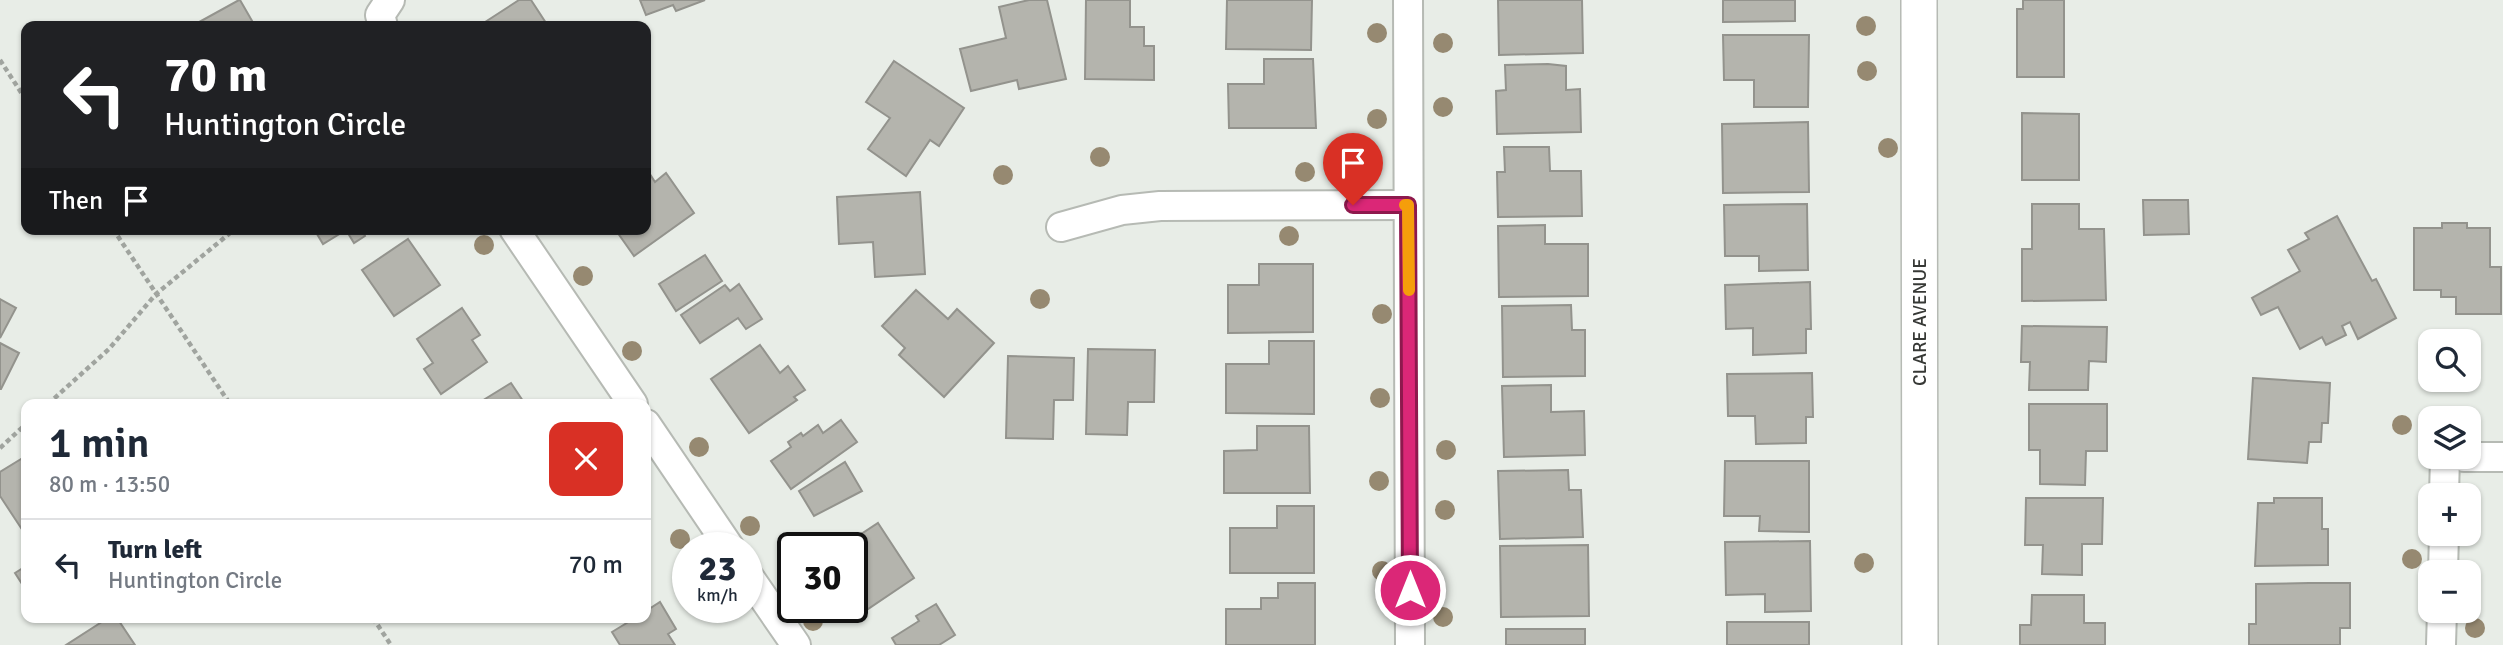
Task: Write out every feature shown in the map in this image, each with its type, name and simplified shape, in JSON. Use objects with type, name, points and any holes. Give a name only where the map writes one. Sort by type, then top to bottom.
[{"type":"street","points":[[382,21],[380,15],[390,0]]},
{"type":"street","points":[[1408,0],[1410,645]]},
{"type":"street","name":"CLARE AVENUE","points":[[1919,0],[1920,645]]},
{"type":"street","points":[[1061,227],[1122,210],[1160,206],[1408,205]]},
{"type":"street","points":[[518,235],[629,399]]},
{"type":"street","points":[[651,431],[719,532]]},
{"type":"street","points":[[2481,457],[2503,457]]},
{"type":"street","points":[[763,597],[796,645]]},
{"type":"street","points":[[2441,645],[2442,623]]},
{"type":"path","points":[[0,60],[21,92]]},
{"type":"path","points":[[117,235],[227,399]]},
{"type":"path","points":[[54,399],[109,349],[156,294],[228,235]]},
{"type":"path","points":[[0,448],[21,429]]},
{"type":"path","points":[[376,623],[391,645]]},
{"type":"building","points":[[239,0],[252,21],[201,21]]},
{"type":"building","points":[[519,0],[531,0],[545,21],[487,21]]},
{"type":"building","points":[[640,0],[705,0],[676,11],[673,5],[646,15]]},
{"type":"building","points":[[1029,0],[1047,0],[1066,79],[1019,89],[1017,80],[971,91],[960,49],[1006,38],[999,7]]},
{"type":"building","points":[[1086,0],[1130,0],[1130,27],[1144,27],[1144,46],[1154,46],[1154,80],[1085,79]]},
{"type":"building","points":[[1227,0],[1312,0],[1311,50],[1226,49]]},
{"type":"building","points":[[1498,0],[1582,0],[1583,53],[1499,55]]},
{"type":"building","points":[[1723,0],[1795,0],[1795,21],[1723,22]]},
{"type":"building","points":[[2023,0],[2064,0],[2064,77],[2017,77],[2017,9],[2023,9]]},
{"type":"building","points":[[1723,35],[1809,35],[1808,107],[1754,107],[1754,80],[1724,80]]},
{"type":"building","points":[[1264,59],[1313,59],[1316,128],[1229,128],[1228,84],[1264,84]]},
{"type":"building","points":[[894,61],[964,108],[939,146],[930,140],[906,176],[868,149],[890,118],[866,102]]},
{"type":"building","points":[[1505,65],[1566,66],[1566,90],[1580,89],[1581,132],[1497,134],[1496,91],[1506,90]]},
{"type":"building","points":[[2022,113],[2079,114],[2079,180],[2022,180]]},
{"type":"building","points":[[1808,122],[1809,192],[1723,193],[1722,124]]},
{"type":"building","points":[[1504,147],[1549,147],[1550,171],[1581,171],[1582,216],[1498,217],[1497,172],[1505,172]]},
{"type":"building","points":[[666,173],[694,213],[634,256],[619,235],[651,235],[651,176],[655,182]]},
{"type":"building","points":[[920,192],[925,274],[875,277],[873,242],[839,244],[837,197]]},
{"type":"building","points":[[2143,200],[2188,200],[2189,234],[2144,235]]},
{"type":"building","points":[[1807,204],[1808,270],[1759,271],[1759,256],[1725,256],[1724,205]]},
{"type":"building","points":[[2032,204],[2079,204],[2079,229],[2104,229],[2106,300],[2022,301],[2022,249],[2032,249]]},
{"type":"building","points":[[2337,216],[2372,281],[2376,279],[2396,318],[2358,339],[2350,322],[2342,326],[2346,335],[2326,345],[2322,337],[2300,349],[2278,307],[2261,315],[2252,298],[2300,271],[2288,250],[2309,239],[2305,233]]},
{"type":"building","points":[[2442,223],[2467,223],[2467,228],[2490,228],[2490,267],[2501,267],[2501,314],[2456,314],[2456,297],[2441,297],[2441,290],[2414,290],[2414,228],[2442,228]]},
{"type":"building","points":[[1545,225],[1545,244],[1588,244],[1588,296],[1499,297],[1498,226]]},
{"type":"building","points":[[318,235],[338,235],[323,244]]},
{"type":"building","points":[[349,235],[364,235],[365,236],[354,243]]},
{"type":"building","points":[[408,239],[440,285],[394,316],[362,270]]},
{"type":"building","points":[[705,255],[722,281],[676,311],[659,284]]},
{"type":"building","points":[[1259,264],[1313,264],[1313,332],[1228,333],[1228,285],[1259,285]]},
{"type":"building","points":[[1810,282],[1811,329],[1806,329],[1806,353],[1753,355],[1753,328],[1726,329],[1725,285]]},
{"type":"building","points":[[739,284],[762,319],[746,329],[738,318],[700,343],[681,315],[725,285],[730,291]]},
{"type":"building","points":[[916,290],[948,319],[957,309],[994,343],[944,397],[899,355],[905,348],[882,326]]},
{"type":"building","points":[[0,299],[16,308],[0,338]]},
{"type":"building","points":[[1571,305],[1572,330],[1585,330],[1585,376],[1503,377],[1502,306]]},
{"type":"building","points":[[462,308],[480,335],[472,340],[487,362],[441,394],[424,369],[433,363],[417,339]]},
{"type":"building","points":[[2022,326],[2107,327],[2106,362],[2089,361],[2088,390],[2029,390],[2030,362],[2021,362]]},
{"type":"building","points":[[1269,341],[1314,341],[1314,414],[1226,413],[1226,364],[1269,364]]},
{"type":"building","points":[[0,343],[19,353],[1,389],[0,389]]},
{"type":"building","points":[[760,345],[780,373],[788,366],[805,390],[794,397],[797,400],[749,433],[711,379]]},
{"type":"building","points":[[1088,349],[1155,350],[1154,402],[1128,402],[1127,435],[1086,434]]},
{"type":"building","points":[[1008,356],[1074,358],[1073,400],[1054,400],[1053,439],[1006,438]]},
{"type":"building","points":[[1812,373],[1813,417],[1806,417],[1806,443],[1756,444],[1755,416],[1728,416],[1727,374]]},
{"type":"building","points":[[2253,378],[2330,383],[2328,423],[2322,423],[2321,442],[2309,442],[2307,463],[2248,459]]},
{"type":"building","points":[[511,383],[522,399],[485,399]]},
{"type":"building","points":[[1551,385],[1551,412],[1584,411],[1585,455],[1504,457],[1502,386]]},
{"type":"building","points":[[2029,404],[2107,404],[2107,451],[2086,451],[2085,485],[2040,484],[2040,450],[2029,450]]},
{"type":"building","points":[[841,420],[857,442],[791,489],[771,461],[791,447],[788,442],[801,433],[803,436],[818,425],[823,433]]},
{"type":"building","points":[[1257,426],[1309,426],[1310,493],[1224,493],[1224,451],[1257,450]]},
{"type":"building","points":[[21,459],[21,528],[0,496],[0,472]]},
{"type":"building","points":[[1725,461],[1809,461],[1809,532],[1759,531],[1760,516],[1724,516]]},
{"type":"building","points":[[845,462],[862,491],[814,516],[799,491]]},
{"type":"building","points":[[1568,470],[1569,490],[1581,490],[1583,537],[1500,539],[1498,471]]},
{"type":"building","points":[[2026,498],[2103,498],[2102,544],[2082,544],[2082,575],[2042,574],[2043,545],[2025,545]]},
{"type":"building","points":[[2274,498],[2322,498],[2322,529],[2328,529],[2328,565],[2255,566],[2258,503],[2274,503]]},
{"type":"building","points":[[1277,506],[1314,506],[1314,573],[1230,573],[1230,528],[1277,528]]},
{"type":"building","points":[[878,523],[914,578],[868,609],[868,532],[864,532]]},
{"type":"building","points":[[1810,541],[1811,611],[1765,612],[1765,594],[1726,595],[1725,542]]},
{"type":"building","points":[[1588,545],[1589,616],[1501,617],[1500,546]]},
{"type":"building","points":[[21,569],[21,582],[15,573]]},
{"type":"building","points":[[1278,583],[1315,583],[1315,645],[1226,645],[1226,609],[1261,609],[1261,598],[1278,598]]},
{"type":"building","points":[[2350,583],[2350,628],[2340,628],[2340,645],[2249,645],[2249,624],[2256,624],[2256,584]]},
{"type":"building","points":[[2032,595],[2084,595],[2084,623],[2105,623],[2105,645],[2020,645],[2020,625],[2031,625]]},
{"type":"building","points":[[660,602],[676,629],[668,634],[675,645],[620,645],[612,632],[627,623],[651,623],[651,608]]},
{"type":"building","points":[[936,604],[955,635],[939,645],[896,645],[892,638],[919,621],[916,616]]},
{"type":"building","points":[[1727,622],[1809,622],[1809,645],[1727,645]]},
{"type":"building","points":[[100,623],[120,623],[135,645],[66,645]]},
{"type":"building","points":[[1506,629],[1585,629],[1585,645],[1506,645]]},
{"type":"slow traffic","points":[[1405,205],[1408,205],[1409,290]]},
{"type":"route","points":[[1353,205],[1408,205],[1410,590]]}]
